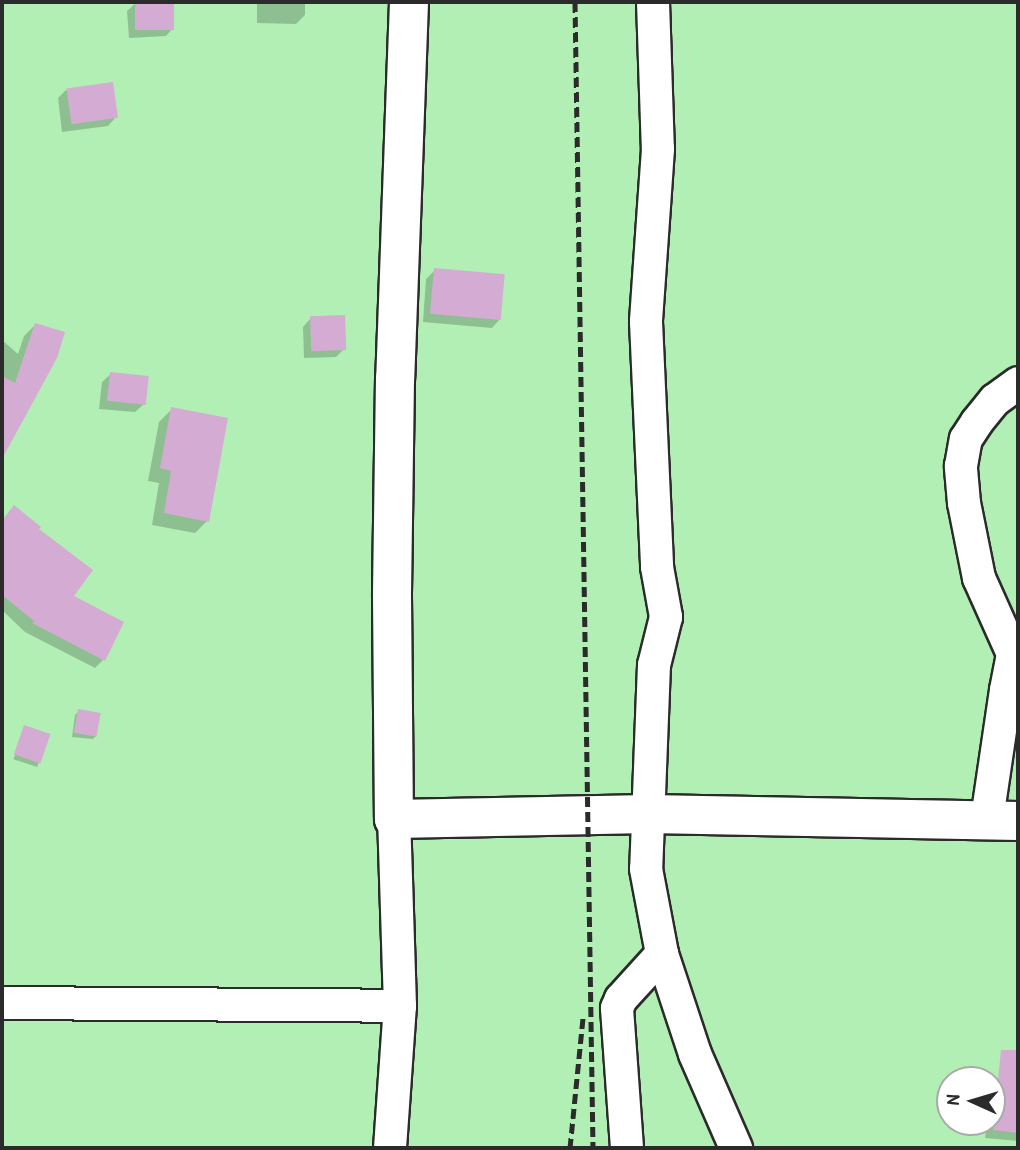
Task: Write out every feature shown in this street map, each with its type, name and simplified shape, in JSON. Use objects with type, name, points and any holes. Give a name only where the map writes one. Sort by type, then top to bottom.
[{"type":"street","points":[[390,1148],[400,1006],[394,819],[392,596],[396,378],[409,2]]},
{"type":"street","points":[[653,2],[658,149],[646,322],[656,551],[666,617],[654,665],[646,869],[662,954],[695,1054],[736,1148]]},
{"type":"street","points":[[394,819],[649,814],[1003,820],[1016,650],[979,578],[964,503],[961,466],[966,439],[977,422],[995,400],[1018,383]]},
{"type":"street","points":[[627,1148],[617,1008],[621,999],[662,954]]},
{"type":"street","points":[[2,1003],[400,1006]]},
{"type":"green space","points":[[2,2],[1018,2],[1018,1148],[2,1148]]},
{"type":"building","points":[[135,2],[174,2],[174,30],[135,30]]},
{"type":"building","points":[[113,82],[118,118],[71,124],[66,89]]},
{"type":"building","points":[[434,268],[505,274],[501,320],[430,314]]},
{"type":"building","points":[[345,315],[346,350],[311,351],[310,316]]},
{"type":"building","points":[[35,323],[65,332],[57,358],[2,459],[2,376],[15,383]]},
{"type":"building","points":[[110,372],[149,376],[146,405],[107,401]]},
{"type":"building","points":[[171,407],[228,418],[209,522],[164,513],[171,471],[160,468]]},
{"type":"building","points":[[14,505],[41,527],[39,529],[93,570],[74,596],[124,622],[105,661],[32,623],[34,621],[2,595],[2,521]]},
{"type":"building","points":[[78,709],[101,713],[96,737],[74,733]]},
{"type":"building","points":[[24,725],[50,734],[40,763],[14,754]]},
{"type":"building","points":[[1001,1050],[1018,1050],[1018,1133],[1006,1132],[1006,1066],[999,1066]]},
{"type":"railway","points":[[575,2],[593,1148]]},
{"type":"railway","points":[[570,1148],[583,1017]]}]
